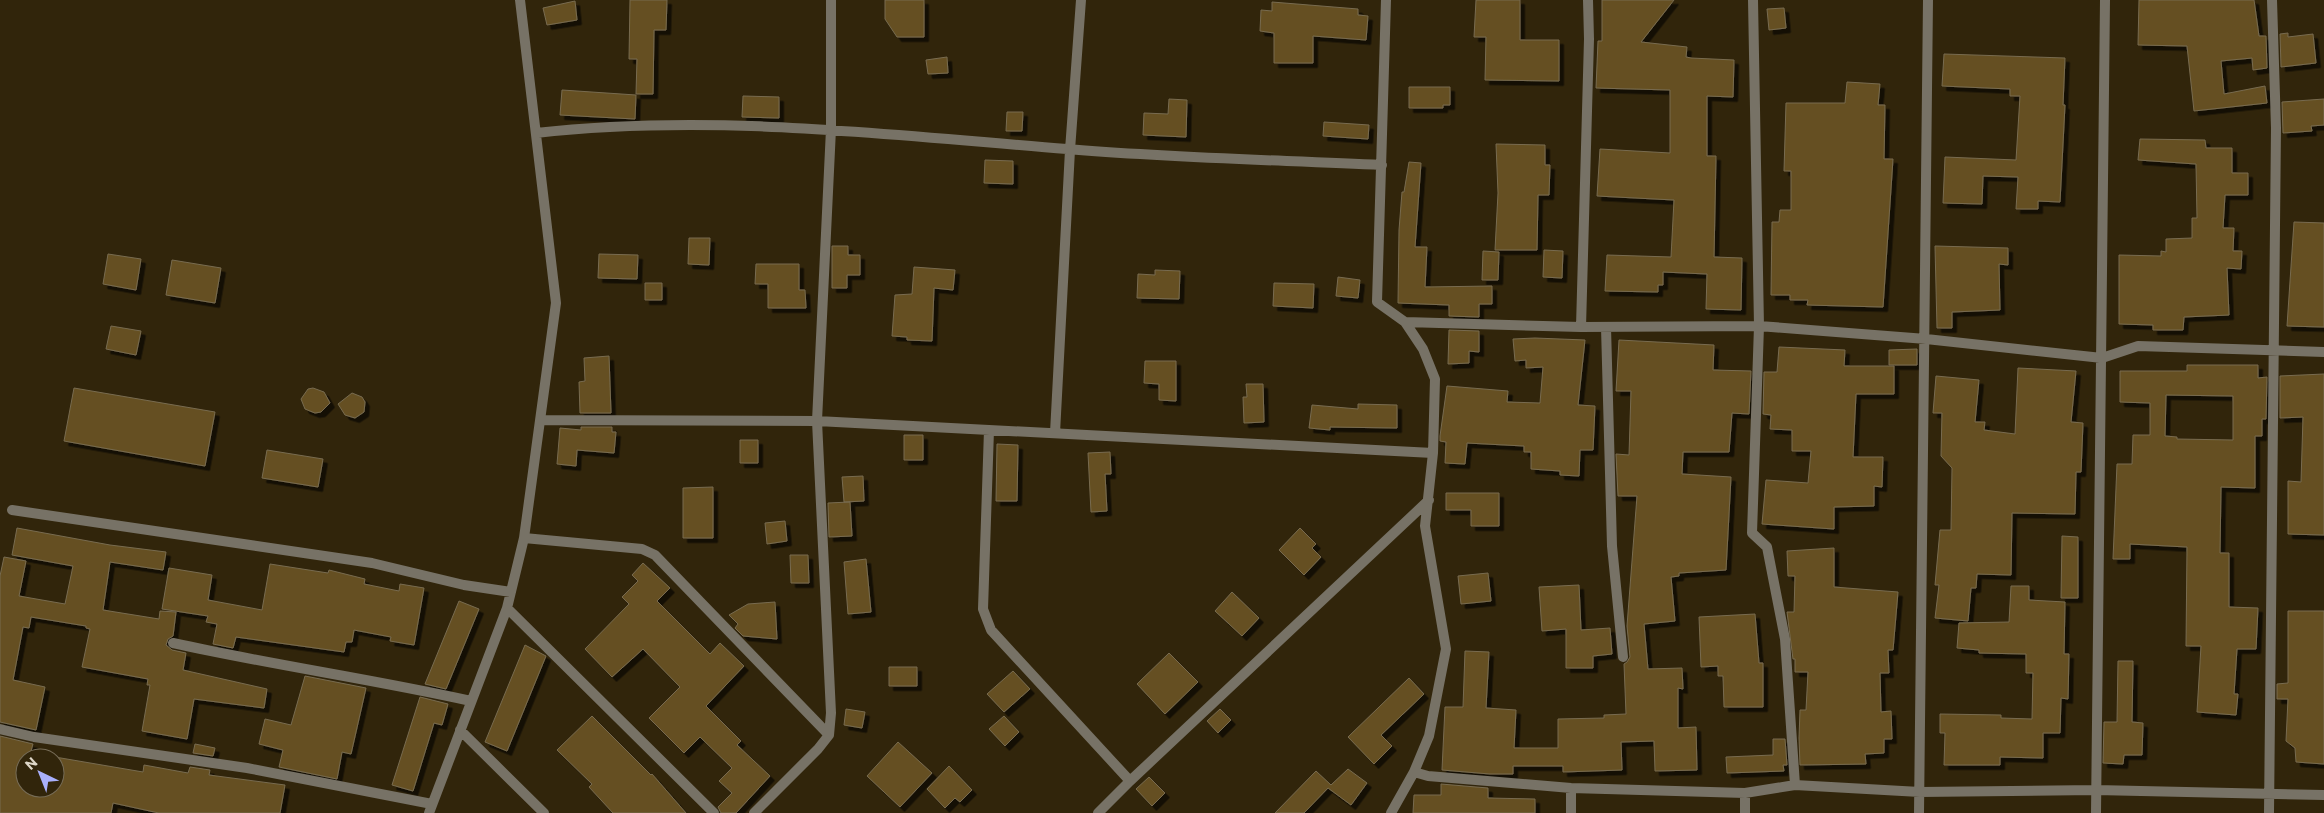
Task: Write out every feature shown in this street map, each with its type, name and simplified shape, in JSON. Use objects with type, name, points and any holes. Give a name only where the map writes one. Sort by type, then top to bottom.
[{"type":"street","points":[[0,729],[34,737],[248,768],[430,808],[508,608],[524,538],[556,303],[520,0]]},
{"type":"street","points":[[754,813],[818,749],[829,735],[831,713],[817,421],[830,129],[829,22],[831,0]]},
{"type":"street","points":[[1056,433],[1070,150],[1082,0]]},
{"type":"street","points":[[1386,0],[1377,302],[1406,322],[1423,349],[1435,378],[1433,453],[1425,526],[1446,649],[1429,736],[1395,810]]},
{"type":"street","points":[[1581,327],[1589,39],[1588,0]]},
{"type":"street","points":[[1753,0],[1759,326],[1752,533],[1767,547],[1785,640],[1795,785]]},
{"type":"street","points":[[1920,813],[1928,0]]},
{"type":"street","points":[[2096,813],[2105,0]]},
{"type":"street","points":[[2269,813],[2276,128],[2272,0]]},
{"type":"street","points":[[536,133],[564,130],[718,125],[830,129],[1070,150],[1382,165]]},
{"type":"street","points":[[1406,322],[1581,327],[1759,326],[1926,338],[2102,358],[2138,346],[2324,352]]},
{"type":"street","points":[[1606,327],[1612,546],[1623,657]]},
{"type":"street","points":[[540,420],[817,421],[1433,453]]},
{"type":"street","points":[[989,430],[983,609],[990,630],[1130,780]]},
{"type":"street","points":[[1098,813],[1130,780],[1428,500]]},
{"type":"street","points":[[12,510],[372,563],[464,585],[511,592]]},
{"type":"street","points":[[524,538],[642,549],[655,555],[829,735]]},
{"type":"street","points":[[508,608],[714,813]]},
{"type":"street","points":[[173,643],[259,662],[390,683],[471,701]]},
{"type":"street","points":[[460,730],[544,813]]},
{"type":"street","points":[[1414,772],[1428,776],[1571,788],[1745,793],[1795,785],[1920,792],[2096,790],[2324,795]]},
{"type":"street","points":[[1571,788],[1571,813]]},
{"type":"street","points":[[1744,813],[1745,793]]},
{"type":"building","points":[[630,0],[667,0],[666,30],[654,30],[653,94],[636,94],[637,59],[629,59]]},
{"type":"building","points":[[885,0],[924,0],[924,37],[897,37],[885,19]]},
{"type":"building","points":[[1476,0],[1520,0],[1520,40],[1559,40],[1559,81],[1485,80],[1486,37],[1474,37]]},
{"type":"building","points":[[1602,0],[1674,0],[1641,42],[1687,47],[1686,57],[1691,58],[1734,60],[1733,97],[1707,96],[1707,156],[1716,156],[1714,257],[1742,258],[1741,310],[1706,309],[1707,274],[1663,272],[1663,285],[1658,285],[1658,292],[1605,291],[1607,255],[1671,257],[1674,200],[1597,196],[1600,149],[1670,153],[1670,90],[1596,88],[1598,41],[1602,41]]},
{"type":"building","points":[[2139,0],[2254,0],[2259,36],[2266,36],[2267,68],[2253,70],[2252,58],[2221,61],[2224,94],[2265,86],[2267,103],[2194,111],[2187,46],[2138,45]]},
{"type":"building","points":[[575,1],[577,20],[547,25],[543,8]]},
{"type":"building","points":[[1272,2],[1358,9],[1358,15],[1368,16],[1366,40],[1313,36],[1313,63],[1274,63],[1274,33],[1260,31],[1261,10],[1272,11]]},
{"type":"building","points":[[1784,8],[1786,28],[1769,30],[1767,9]]},
{"type":"building","points":[[2288,33],[2288,37],[2313,34],[2316,63],[2281,67],[2280,34]]},
{"type":"building","points":[[1944,54],[2065,58],[2063,105],[2065,105],[2060,202],[2038,201],[2038,209],[2016,209],[2018,177],[1983,176],[1982,204],[1943,203],[1945,157],[2016,160],[2020,96],[2010,96],[2010,89],[1942,86]]},
{"type":"building","points":[[947,57],[948,73],[928,74],[926,60]]},
{"type":"building","points":[[1847,82],[1880,84],[1878,105],[1885,105],[1884,159],[1893,159],[1883,307],[1807,305],[1808,300],[1790,300],[1790,295],[1771,295],[1772,222],[1779,222],[1780,210],[1791,210],[1791,171],[1784,171],[1786,103],[1845,103]]},
{"type":"building","points":[[1409,87],[1450,87],[1450,105],[1443,105],[1443,108],[1409,108]]},
{"type":"building","points":[[562,90],[636,95],[635,119],[560,115]]},
{"type":"building","points":[[743,96],[779,97],[779,118],[742,117]]},
{"type":"building","points":[[1169,99],[1187,100],[1186,137],[1143,135],[1144,113],[1168,114]]},
{"type":"building","points":[[2324,99],[2324,125],[2311,126],[2312,131],[2283,133],[2282,102]]},
{"type":"building","points":[[1007,112],[1023,112],[1022,131],[1006,131]]},
{"type":"building","points":[[1324,122],[1369,125],[1368,139],[1323,136]]},
{"type":"building","points":[[2140,139],[2205,140],[2206,148],[2232,148],[2232,173],[2248,173],[2248,195],[2225,195],[2223,228],[2234,228],[2233,251],[2242,251],[2241,269],[2227,268],[2229,315],[2184,317],[2183,330],[2153,330],[2153,325],[2119,324],[2119,255],[2161,256],[2161,251],[2166,252],[2166,239],[2192,238],[2192,218],[2197,218],[2196,164],[2138,160]]},
{"type":"building","points":[[1496,144],[1545,145],[1545,165],[1550,165],[1549,195],[1538,195],[1537,250],[1495,250],[1498,193]]},
{"type":"building","points":[[985,160],[1013,161],[1013,184],[984,183]]},
{"type":"building","points":[[1409,162],[1421,163],[1415,247],[1427,247],[1425,287],[1492,286],[1492,304],[1479,304],[1479,317],[1449,316],[1449,305],[1398,303],[1399,230],[1402,192],[1404,192]]},
{"type":"building","points":[[2294,222],[2324,223],[2324,327],[2287,326]]},
{"type":"building","points":[[689,238],[710,238],[709,265],[688,264]]},
{"type":"building","points":[[832,246],[848,246],[848,255],[860,255],[860,275],[847,275],[847,288],[832,288]]},
{"type":"building","points":[[1935,246],[2008,248],[2008,265],[1999,264],[2000,310],[1952,312],[1952,328],[1937,328]]},
{"type":"building","points":[[1544,250],[1563,251],[1562,278],[1543,277]]},
{"type":"building","points":[[1483,251],[1499,252],[1498,280],[1482,280]]},
{"type":"building","points":[[108,254],[141,259],[136,290],[103,284]]},
{"type":"building","points":[[599,254],[638,255],[637,279],[598,278]]},
{"type":"building","points":[[172,260],[221,268],[215,303],[166,295]]},
{"type":"building","points":[[756,264],[799,264],[799,290],[805,290],[806,308],[768,308],[768,284],[755,284]]},
{"type":"building","points":[[914,267],[955,270],[953,290],[934,288],[932,341],[907,340],[907,337],[892,336],[895,295],[912,294]]},
{"type":"building","points":[[1155,270],[1180,271],[1179,299],[1137,298],[1138,274],[1155,275]]},
{"type":"building","points":[[1338,277],[1360,280],[1358,298],[1336,296]]},
{"type":"building","points":[[645,283],[662,283],[662,300],[645,300]]},
{"type":"building","points":[[1274,283],[1314,284],[1313,308],[1273,306]]},
{"type":"building","points":[[111,326],[141,331],[136,355],[106,349]]},
{"type":"building","points":[[1449,330],[1479,331],[1479,352],[1469,351],[1469,363],[1448,364]]},
{"type":"building","points":[[1513,339],[1585,340],[1578,405],[1595,406],[1593,450],[1580,450],[1579,476],[1560,475],[1560,471],[1531,469],[1531,452],[1524,452],[1524,446],[1467,443],[1465,464],[1445,463],[1446,442],[1440,441],[1440,436],[1447,386],[1508,391],[1507,402],[1540,403],[1543,367],[1526,368],[1526,360],[1515,361]]},
{"type":"building","points":[[1619,340],[1714,345],[1713,370],[1751,371],[1749,414],[1732,413],[1729,452],[1683,452],[1682,474],[1731,477],[1726,570],[1679,573],[1679,576],[1671,577],[1675,621],[1644,624],[1648,669],[1682,668],[1683,689],[1678,688],[1678,728],[1696,727],[1697,770],[1655,771],[1654,741],[1621,742],[1622,770],[1563,772],[1563,766],[1513,766],[1513,774],[1490,774],[1442,770],[1445,707],[1463,707],[1465,651],[1489,652],[1486,708],[1516,710],[1514,748],[1558,748],[1558,719],[1604,718],[1604,715],[1626,714],[1624,664],[1630,657],[1627,626],[1637,496],[1618,496],[1616,454],[1629,455],[1631,391],[1616,391]]},
{"type":"building","points":[[1779,347],[1845,350],[1844,366],[1894,366],[1894,394],[1856,394],[1853,457],[1883,457],[1882,487],[1874,486],[1874,506],[1834,507],[1834,529],[1762,524],[1766,480],[1808,483],[1811,451],[1792,451],[1792,430],[1770,429],[1771,415],[1763,414],[1764,372],[1777,372]]},
{"type":"building","points":[[1917,349],[1917,365],[1889,365],[1889,350]]},
{"type":"building","points":[[609,356],[611,413],[580,413],[579,382],[585,381],[584,358]]},
{"type":"building","points":[[1145,361],[1176,361],[1176,401],[1159,400],[1159,384],[1144,383]]},
{"type":"building","points":[[2187,365],[2258,365],[2258,378],[2267,377],[2266,419],[2262,419],[2262,436],[2255,436],[2255,488],[2221,487],[2220,553],[2229,553],[2229,607],[2258,608],[2256,649],[2237,649],[2234,694],[2238,694],[2236,715],[2197,712],[2201,646],[2186,646],[2187,547],[2130,544],[2130,559],[2113,559],[2117,464],[2132,464],[2133,435],[2150,435],[2150,403],[2120,402],[2120,371],[2187,371]],"holes":[[[2166,395],[2233,396],[2233,440],[2177,439],[2177,437],[2165,436]]]},
{"type":"building","points":[[2018,368],[2076,371],[2071,422],[2083,423],[2081,472],[2076,472],[2075,514],[2012,513],[2011,575],[1977,574],[1976,588],[1971,588],[1968,621],[1935,618],[1939,585],[1935,585],[1940,530],[1951,530],[1952,468],[1941,456],[1942,413],[1933,413],[1936,376],[1979,380],[1975,422],[1985,422],[1984,430],[2015,434]]},
{"type":"building","points":[[2324,374],[2324,535],[2288,534],[2288,481],[2301,482],[2303,417],[2280,418],[2280,376]]},
{"type":"building","points":[[1246,384],[1263,384],[1264,422],[1244,423],[1243,397],[1247,397]]},
{"type":"building","points":[[74,388],[215,412],[205,466],[64,441]]},
{"type":"building","points":[[313,388],[324,392],[330,403],[321,412],[315,413],[305,409],[301,399],[308,389]]},
{"type":"building","points":[[352,393],[362,397],[365,402],[364,412],[355,418],[345,415],[338,404]]},
{"type":"building","points":[[1358,404],[1397,405],[1397,428],[1330,427],[1330,430],[1309,428],[1312,405],[1358,409]]},
{"type":"building","points":[[581,427],[612,427],[612,432],[616,432],[614,453],[577,450],[576,466],[557,464],[560,428],[581,430]]},
{"type":"building","points":[[904,435],[923,435],[923,460],[904,460]]},
{"type":"building","points":[[740,440],[758,440],[758,463],[740,463]]},
{"type":"building","points":[[997,444],[1018,445],[1017,501],[996,501]]},
{"type":"building","points":[[267,450],[323,459],[318,487],[262,478]]},
{"type":"building","points":[[1110,452],[1111,474],[1105,474],[1107,511],[1091,512],[1088,453]]},
{"type":"building","points":[[863,476],[864,501],[844,502],[842,477]]},
{"type":"building","points":[[713,487],[713,538],[683,538],[683,488]]},
{"type":"building","points":[[1446,493],[1499,493],[1499,526],[1471,526],[1471,510],[1446,510]]},
{"type":"building","points":[[850,502],[852,536],[829,537],[828,503]]},
{"type":"building","points":[[785,521],[787,541],[767,544],[765,523]]},
{"type":"building","points":[[17,528],[110,545],[166,552],[163,570],[110,562],[103,610],[159,619],[160,611],[176,612],[173,636],[168,639],[166,645],[172,650],[186,653],[183,670],[267,689],[264,708],[194,699],[187,739],[142,731],[150,685],[147,685],[148,679],[82,667],[90,629],[86,628],[86,626],[31,617],[29,628],[23,627],[13,680],[45,687],[36,730],[0,722],[0,576],[4,557],[26,561],[19,596],[65,604],[73,566],[12,555]]},
{"type":"building","points":[[1300,528],[1316,544],[1312,548],[1321,557],[1304,575],[1279,550]]},
{"type":"building","points":[[2062,536],[2078,537],[2078,598],[2061,598]]},
{"type":"building","points":[[1834,548],[1834,587],[1898,592],[1893,650],[1888,650],[1889,673],[1880,673],[1881,712],[1891,711],[1892,739],[1884,739],[1884,753],[1865,754],[1866,764],[1800,765],[1800,710],[1806,710],[1808,672],[1795,672],[1795,659],[1793,659],[1787,612],[1794,612],[1795,576],[1788,576],[1787,551]]},
{"type":"building","points":[[790,555],[808,555],[809,583],[791,583]]},
{"type":"building","points":[[866,559],[871,612],[848,614],[844,562]]},
{"type":"building","points":[[643,563],[670,588],[657,601],[710,654],[720,643],[744,666],[706,706],[741,741],[737,745],[770,776],[736,813],[721,813],[718,807],[732,793],[719,781],[732,768],[700,737],[684,753],[649,718],[680,687],[643,649],[612,677],[585,649],[629,604],[622,597],[638,581],[632,575]]},
{"type":"building","points":[[270,564],[328,573],[329,570],[365,579],[364,584],[399,591],[400,584],[424,588],[414,645],[390,641],[391,637],[354,630],[352,642],[346,642],[344,652],[236,637],[233,648],[213,644],[217,624],[206,622],[208,616],[162,609],[169,568],[212,575],[208,600],[262,610]]},
{"type":"building","points":[[1488,573],[1491,601],[1461,604],[1458,576]]},
{"type":"building","points":[[1579,585],[1581,630],[1610,628],[1612,654],[1593,656],[1593,668],[1566,668],[1566,629],[1542,631],[1539,587]]},
{"type":"building","points":[[2011,586],[2029,586],[2029,600],[2065,602],[2064,654],[2069,654],[2068,699],[2061,698],[2060,733],[2043,733],[2043,758],[2000,757],[2000,765],[1944,765],[1945,733],[1940,733],[1940,714],[2001,715],[2001,718],[2032,719],[2033,673],[2026,673],[2026,654],[1979,653],[1979,650],[1957,648],[1959,623],[2009,622]]},
{"type":"building","points":[[1232,592],[1259,618],[1242,636],[1215,611]]},
{"type":"building","points":[[459,601],[479,609],[446,689],[425,684]]},
{"type":"building","points":[[775,602],[777,639],[743,636],[735,628],[738,624],[729,615],[748,604]]},
{"type":"building","points":[[2288,611],[2324,611],[2324,764],[2296,762],[2295,748],[2286,741],[2288,699],[2277,699],[2277,684],[2288,683]]},
{"type":"building","points":[[1755,614],[1759,663],[1763,663],[1763,707],[1724,707],[1723,676],[1718,676],[1718,666],[1701,667],[1699,617]]},
{"type":"building","points":[[525,645],[546,656],[507,751],[485,742]]},
{"type":"building","points":[[1169,653],[1198,682],[1165,714],[1137,684]]},
{"type":"building","points":[[2118,661],[2133,661],[2132,722],[2143,723],[2142,755],[2124,755],[2123,764],[2103,763],[2104,722],[2117,722]]},
{"type":"building","points":[[889,667],[917,667],[917,686],[889,686]]},
{"type":"building","points":[[1013,671],[1030,689],[1004,712],[987,694]]},
{"type":"building","points":[[305,676],[366,688],[351,754],[342,752],[337,779],[279,767],[283,750],[259,744],[265,719],[291,725]]},
{"type":"building","points":[[1409,678],[1424,694],[1381,735],[1392,746],[1374,764],[1348,737]]},
{"type":"building","points":[[420,697],[448,704],[442,725],[434,723],[413,791],[392,785]]},
{"type":"building","points":[[846,709],[865,712],[862,728],[844,725]]},
{"type":"building","points":[[1220,709],[1231,720],[1218,733],[1207,721]]},
{"type":"building","points":[[592,716],[652,774],[686,813],[613,813],[589,787],[592,784],[557,750]]},
{"type":"building","points":[[1004,716],[1019,732],[1005,746],[989,729]]},
{"type":"building","points":[[0,736],[33,744],[32,748],[15,748],[15,798],[65,798],[65,759],[143,772],[144,765],[188,773],[190,767],[210,770],[209,775],[285,785],[280,813],[159,813],[113,803],[111,813],[0,813]]},
{"type":"building","points":[[1773,739],[1785,739],[1787,765],[1783,765],[1784,771],[1727,773],[1726,757],[1773,755]]},
{"type":"building","points":[[898,742],[932,773],[900,807],[867,776]]},
{"type":"building","points":[[195,744],[215,748],[213,756],[193,753]]},
{"type":"building","points":[[949,766],[972,790],[960,802],[955,798],[945,808],[927,789]]},
{"type":"building","points":[[1348,769],[1367,783],[1351,805],[1328,788],[1304,813],[1275,813],[1316,771],[1331,785]]},
{"type":"building","points":[[1149,777],[1165,793],[1152,806],[1136,789]]},
{"type":"building","points":[[1441,784],[1488,788],[1488,798],[1535,799],[1535,813],[1413,813],[1414,795],[1441,795]]}]
